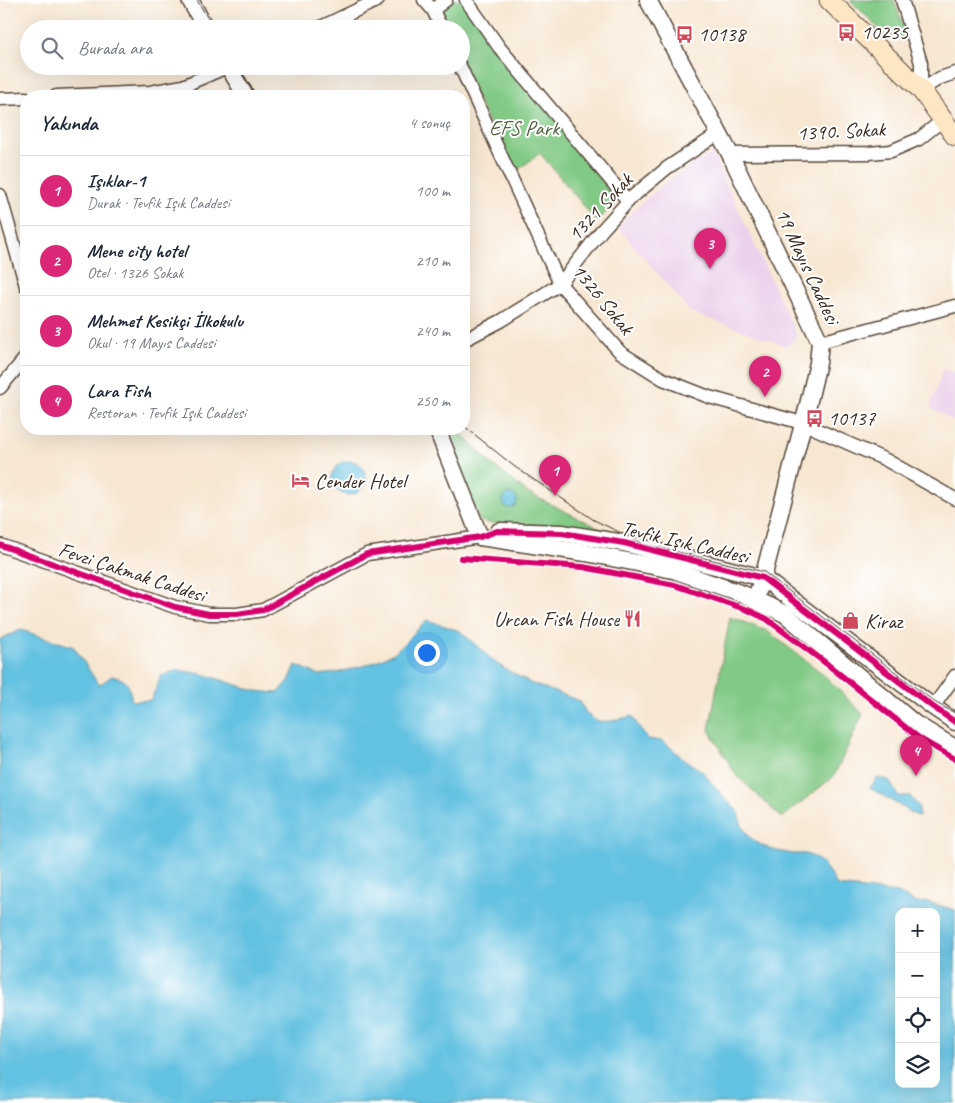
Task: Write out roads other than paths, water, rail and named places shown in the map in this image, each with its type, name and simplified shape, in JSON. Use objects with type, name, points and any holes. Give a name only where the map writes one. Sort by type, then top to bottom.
[{"type":"main road","points":[[829,0],[921,90],[955,136]]},
{"type":"street","points":[[190,0],[201,20]]},
{"type":"street","points":[[336,20],[378,0]]},
{"type":"street","points":[[424,0],[433,10],[438,20]]},
{"type":"street","points":[[433,10],[446,0]]},
{"type":"street","points":[[466,0],[499,47],[628,201]]},
{"type":"street","name":"19 Mayıs Caddesi","points":[[648,0],[730,154],[820,342],[818,363],[763,578],[755,599]]},
{"type":"street","points":[[902,0],[922,63],[921,90]]},
{"type":"street","points":[[921,90],[940,78],[955,73]]},
{"type":"street","points":[[161,90],[184,86],[208,75]]},
{"type":"street","points":[[233,75],[242,90]]},
{"type":"street","name":"1326 Sokak","points":[[464,75],[560,284],[620,352],[663,379],[709,397],[802,423],[886,460],[955,500]]},
{"type":"street","points":[[0,99],[20,98]]},
{"type":"street","name":"1390. Sokak","points":[[730,154],[869,153],[891,151],[919,139],[944,119]]},
{"type":"street","name":"1321 Sokak","points":[[470,337],[501,321],[560,284],[602,230],[628,201],[667,168],[718,134]]},
{"type":"street","points":[[0,195],[20,264]]},
{"type":"street","points":[[820,342],[955,306]]},
{"type":"street","points":[[0,388],[20,364]]},
{"type":"street","points":[[439,435],[480,538]]},
{"type":"street","name":"Tevfik Işık Caddesi","points":[[480,538],[497,531],[562,534],[624,543],[763,578],[933,708],[955,722]]},
{"type":"street","name":"Tevfik Işık Caddesi","points":[[480,538],[586,553],[673,570],[755,599],[785,614],[914,723],[955,748]]},
{"type":"street","name":"Fevzi Çakmak Caddesi","points":[[0,545],[176,607],[209,614],[237,614],[263,610],[367,554],[480,538]]},
{"type":"street","points":[[933,708],[955,676]]},
{"type":"water","points":[[349,461],[356,462],[361,466],[365,471],[365,485],[361,490],[356,494],[349,495],[342,494],[337,490],[333,485],[332,478],[333,471],[337,466],[342,462]]},
{"type":"water","points":[[507,494],[513,494],[517,501],[513,508],[507,508],[503,504],[503,498]]},
{"type":"water","points":[[427,620],[460,631],[497,664],[530,683],[580,701],[584,710],[595,720],[607,721],[632,716],[647,739],[663,741],[685,760],[702,771],[738,811],[744,830],[757,843],[774,850],[806,854],[814,857],[826,868],[837,886],[898,893],[916,903],[927,902],[955,910],[955,1103],[0,1103],[0,639],[21,630],[74,647],[99,685],[112,676],[121,679],[129,687],[132,701],[151,700],[161,676],[177,670],[203,674],[256,691],[278,693],[289,681],[296,665],[319,675],[341,672],[369,664],[394,653]]},
{"type":"water","points":[[877,778],[889,780],[898,796],[910,796],[919,807],[919,817],[870,788]]},
{"type":"tram line","points":[[197,0],[209,20]]},
{"type":"tram line","points":[[242,75],[251,90]]},
{"type":"tram line","points":[[470,431],[515,467],[594,520],[644,544],[764,572],[936,703],[955,713]]},
{"type":"place","name":"10235","points":[[847,32]]},
{"type":"place","name":"10138","points":[[684,34]]},
{"type":"place","name":"Mehmet Kesikçi İlkokulu","points":[[710,269]]},
{"type":"place","name":"Mene city hotel","points":[[765,397]]},
{"type":"place","name":"10137","points":[[814,418]]},
{"type":"place","name":"Cender Hotel","points":[[301,481]]},
{"type":"place","name":"Işıklar-1","points":[[555,496]]},
{"type":"place","name":"Urcan Fish House","points":[[633,619]]},
{"type":"place","name":"Kiraz","points":[[851,621]]},
{"type":"place","name":"Lara Fish","points":[[916,776]]},
{"type":"park label","name":"EFS Park","points":[[524,128]]}]
